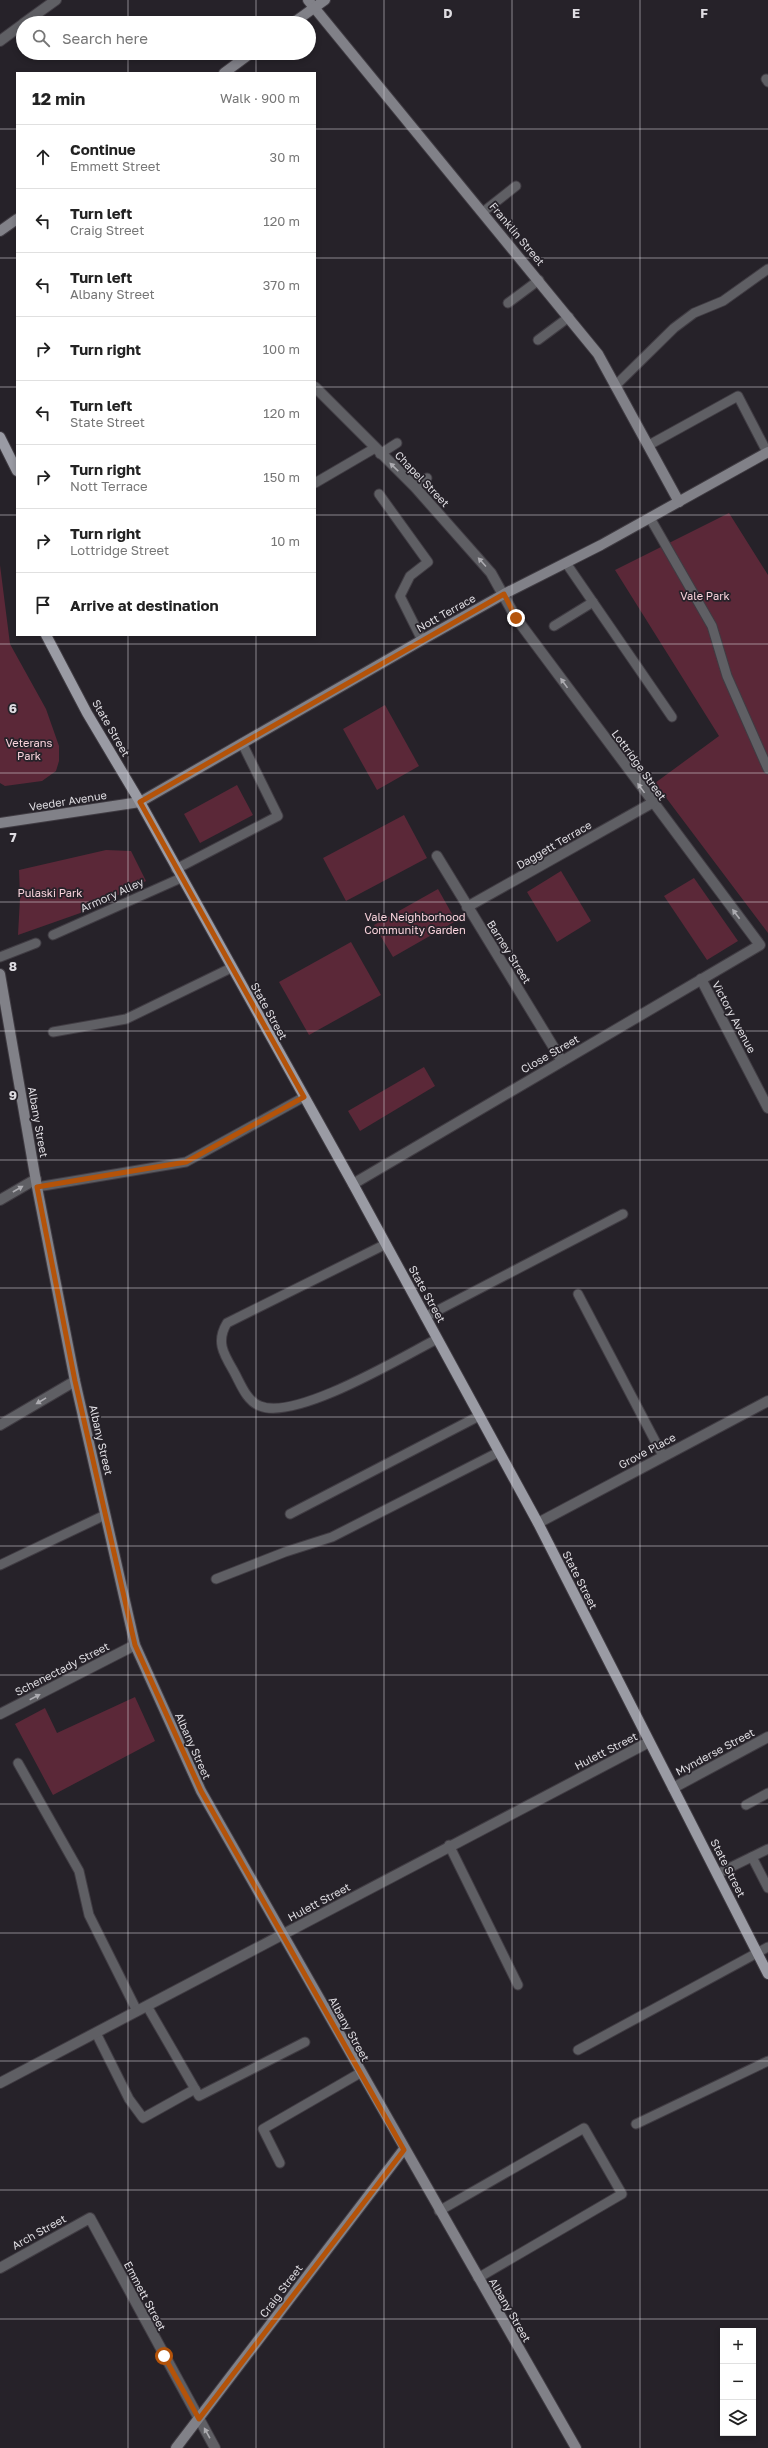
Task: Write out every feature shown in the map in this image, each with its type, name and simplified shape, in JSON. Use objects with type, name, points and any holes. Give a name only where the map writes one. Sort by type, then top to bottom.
[{"type":"main road","points":[[0,437],[16,469]]},
{"type":"main road","name":"State Street","points":[[47,636],[88,713],[140,802],[178,874],[353,1184],[538,1523],[768,1974]]},
{"type":"street","points":[[33,16],[55,0]]},
{"type":"street","points":[[300,16],[311,4],[325,0]]},
{"type":"street","name":"Franklin Street","points":[[311,4],[540,280],[598,354],[679,502]]},
{"type":"street","points":[[0,41],[16,29]]},
{"type":"street","points":[[226,72],[242,60]]},
{"type":"street","points":[[0,231],[16,220]]},
{"type":"street","name":"Chapel Street","points":[[316,388],[377,451],[415,487],[491,573],[504,594]]},
{"type":"street","name":"Nott Terrace","points":[[140,802],[504,594],[650,518],[767,452]]},
{"type":"street","name":"Lottridge Street","points":[[504,594],[516,618],[652,803],[760,945]]},
{"type":"street","name":"Veeder Avenue","points":[[0,823],[140,802]]},
{"type":"street","name":"Daggett Terrace","points":[[467,907],[652,803]]},
{"type":"street","name":"Barney Street","points":[[437,856],[562,1061]]},
{"type":"street","name":"Close Street","points":[[353,1184],[760,945]]},
{"type":"street","name":"Albany Street","points":[[0,974],[37,1183],[75,1381],[135,1645],[201,1791],[360,2073],[576,2448]]},
{"type":"street","name":"Victory Avenue","points":[[701,980],[768,1108]]},
{"type":"street","points":[[0,1200],[37,1183]]},
{"type":"street","points":[[0,1425],[75,1381]]},
{"type":"street","name":"Grove Place","points":[[538,1523],[768,1401]]},
{"type":"street","name":"Schenectady Street","points":[[0,1714],[135,1645]]},
{"type":"street","name":"Mynderse Street","points":[[673,1788],[768,1738]]},
{"type":"street","name":"Hulett Street","points":[[0,2083],[283,1935],[449,1845],[649,1742]]},
{"type":"street","name":"Craig Street","points":[[176,2448],[404,2150]]},
{"type":"street","name":"Emmett Street","points":[[90,2218],[215,2448]]},
{"type":"street","name":"Arch Street","points":[[0,2268],[90,2218]]},
{"type":"lane","points":[[483,212],[516,186]]},
{"type":"lane","points":[[615,386],[674,328],[694,313],[723,301],[768,269]]},
{"type":"lane","points":[[508,303],[540,280]]},
{"type":"lane","points":[[538,340],[569,317]]},
{"type":"lane","points":[[649,445],[738,396],[767,452]]},
{"type":"lane","points":[[316,482],[397,442]]},
{"type":"lane","points":[[415,487],[427,478]]},
{"type":"lane","points":[[379,494],[428,562],[410,576],[400,596],[422,640]]},
{"type":"lane","points":[[650,518],[712,626],[727,676],[768,769]]},
{"type":"lane","points":[[566,563],[672,717]]},
{"type":"lane","points":[[554,626],[593,602]]},
{"type":"lane","name":"Armory Alley","points":[[53,935],[178,874],[278,816],[242,743]]},
{"type":"lane","points":[[0,957],[36,943]]},
{"type":"lane","points":[[53,1032],[126,1019],[231,968]]},
{"type":"lane","points":[[37,1183],[186,1162],[304,1097]]},
{"type":"lane","points":[[425,1317],[623,1214]]},
{"type":"lane","points":[[386,1244],[227,1323],[222,1332],[220,1345],[225,1358],[249,1399],[260,1406],[272,1408],[294,1405],[323,1397],[438,1339]]},
{"type":"lane","points":[[578,1294],[663,1456]]},
{"type":"lane","points":[[290,1514],[479,1416]]},
{"type":"lane","points":[[216,1579],[285,1552],[332,1537],[499,1452]]},
{"type":"lane","points":[[0,1565],[106,1515]]},
{"type":"lane","points":[[18,1763],[79,1871],[89,1915],[137,2011]]},
{"type":"lane","points":[[746,1805],[768,1793]]},
{"type":"lane","points":[[449,1845],[518,1985]]},
{"type":"lane","points":[[717,1874],[768,1849]]},
{"type":"lane","points":[[752,1857],[768,1888]]},
{"type":"lane","points":[[578,2050],[768,1947]]},
{"type":"lane","points":[[147,2006],[199,2096],[305,2042]]},
{"type":"lane","points":[[96,2033],[129,2099],[143,2118],[195,2089]]},
{"type":"lane","points":[[636,2124],[768,2061]]},
{"type":"lane","points":[[280,2163],[263,2129],[360,2073]]},
{"type":"lane","points":[[439,2211],[584,2128],[622,2194],[478,2278]]},
{"type":"green space","name":"Vale Park","points":[[729,513],[768,575],[768,933],[655,783],[719,736],[615,570]]},
{"type":"green space","name":"Veterans Park","points":[[0,565],[10,644],[46,709],[59,746],[59,761],[56,771],[42,781],[5,786],[0,783]]},
{"type":"green space","points":[[385,705],[419,766],[377,790],[343,729]]},
{"type":"green space","points":[[237,785],[253,815],[200,843],[184,814]]},
{"type":"green space","points":[[404,815],[427,858],[346,901],[323,858]]},
{"type":"green space","name":"Pulaski Park","points":[[106,850],[131,851],[146,881],[86,911],[18,935],[20,898],[19,870]]},
{"type":"green space","points":[[561,871],[591,921],[557,942],[527,892]]},
{"type":"green space","points":[[694,878],[738,941],[707,960],[664,896]]},
{"type":"green space","name":"Vale Neighborhood Community Garden","points":[[438,889],[456,921],[393,957],[374,925]]},
{"type":"green space","points":[[351,942],[381,995],[309,1035],[279,982]]},
{"type":"green space","points":[[424,1067],[435,1086],[360,1131],[348,1111]]},
{"type":"green space","points":[[135,1697],[155,1741],[53,1795],[15,1724],[45,1708],[57,1733]]},
{"type":"route","points":[[164,2356],[199,2419],[404,2150],[201,1791],[135,1645],[75,1381],[37,1187],[186,1162],[304,1097],[180,878],[140,802],[504,594],[516,618]]}]
